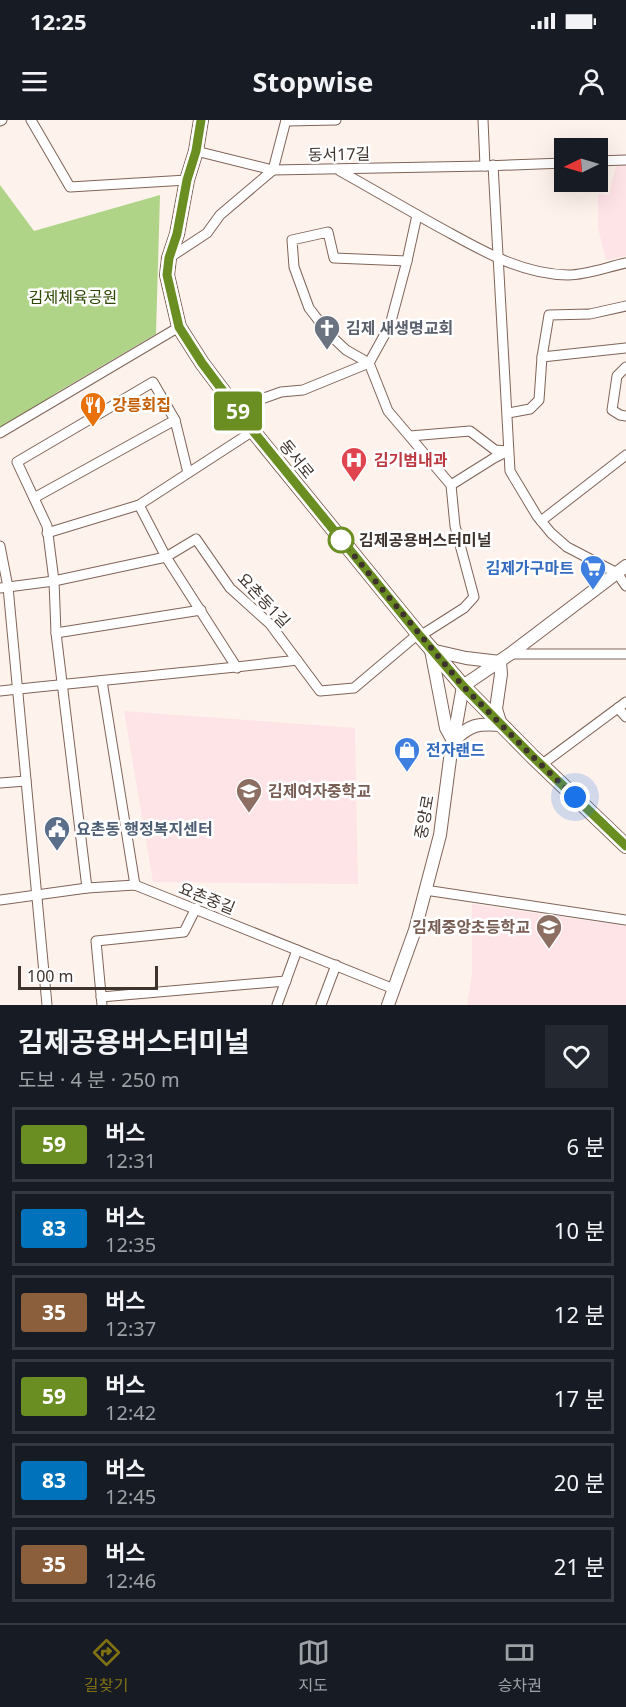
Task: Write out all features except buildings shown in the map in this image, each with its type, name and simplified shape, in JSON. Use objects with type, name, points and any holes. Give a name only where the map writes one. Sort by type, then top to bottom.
[{"type":"main road","name":"동서로","points":[[201,120],[167,275],[179,327],[202,363],[253,431],[431,650],[541,765],[626,846]]},
{"type":"street","points":[[31,120],[70,187],[187,180]]},
{"type":"street","points":[[169,258],[207,233],[220,215],[273,170],[286,120],[336,120]]},
{"type":"street","points":[[483,120],[498,259],[510,471],[520,490],[551,533],[567,547],[621,570],[626,586]]},
{"type":"street","name":"동서17길","points":[[196,151],[273,170],[554,163]]},
{"type":"street","points":[[608,161],[626,160]]},
{"type":"street","points":[[338,169],[498,259],[524,269],[570,275],[626,263]]},
{"type":"street","points":[[236,408],[280,392],[303,390],[369,363],[390,325],[417,215]]},
{"type":"street","points":[[0,691],[297,660],[320,692],[354,688],[419,635],[464,608],[474,597],[455,526],[451,485],[388,411],[369,363],[346,350],[329,334],[309,308],[294,267],[292,240],[328,232],[334,258],[407,261]]},
{"type":"street","points":[[508,413],[530,409],[540,400],[542,357],[549,315],[590,314],[626,306]]},
{"type":"street","points":[[0,433],[179,327]]},
{"type":"street","points":[[542,357],[626,348]]},
{"type":"street","points":[[623,416],[612,410],[617,376],[626,367]]},
{"type":"street","points":[[87,888],[56,633],[54,581],[47,526],[17,462],[153,382],[175,420],[188,473]]},
{"type":"street","points":[[33,498],[175,420]]},
{"type":"street","points":[[47,533],[140,505],[253,431]]},
{"type":"street","points":[[410,436],[470,431],[495,450],[508,451]]},
{"type":"street","points":[[451,485],[508,451]]},
{"type":"street","points":[[541,520],[626,455]]},
{"type":"street","points":[[140,505],[166,557],[237,668]]},
{"type":"street","name":"요촌동1길","points":[[4,588],[54,581],[166,557],[196,539],[230,588],[270,624],[297,660]]},
{"type":"street","points":[[0,546],[18,689],[47,1005]]},
{"type":"street","points":[[463,686],[505,658],[621,570]]},
{"type":"street","points":[[56,633],[201,610]]},
{"type":"street","points":[[505,658],[496,709],[501,724],[476,724],[467,728],[453,741],[446,728],[431,650],[466,658],[626,654]]},
{"type":"street","points":[[102,681],[135,885]]},
{"type":"street","name":"중앙로","points":[[388,1005],[416,930],[440,835],[463,686]]},
{"type":"street","points":[[541,765],[626,702]]},
{"type":"street","points":[[618,708],[626,717]]},
{"type":"street","points":[[0,783],[26,781]]},
{"type":"street","name":"요촌중길","points":[[0,900],[87,888],[135,885],[394,989]]},
{"type":"street","points":[[425,890],[626,920]]},
{"type":"street","points":[[196,908],[184,932],[96,941],[101,1001],[286,981]]},
{"type":"street","points":[[277,1005],[297,951]]},
{"type":"street","points":[[321,1005],[336,965]]},
{"type":"shaded area","points":[[626,165],[626,256],[606,260],[598,228],[598,194],[609,195],[616,166]]},
{"type":"shaded area","name":"김제여자중학교","points":[[124,711],[355,728],[358,884],[153,882]]},
{"type":"shaded area","name":"김제중앙초등학교","points":[[472,904],[626,926],[626,1005],[467,1005],[472,974]]},
{"type":"green space","name":"김제체육공원","points":[[0,185],[34,231],[160,195],[156,334],[56,393],[0,433]]},
{"type":"bus line","name":"59","points":[[201,120],[167,275],[179,327],[202,363],[253,431],[463,686],[626,846]]},
{"type":"place","name":"김제 새생명교회","points":[[327,351]]},
{"type":"place","name":"강릉회집","points":[[93,428]]},
{"type":"place","name":"김기범내과","points":[[354,483]]},
{"type":"place","name":"김제공용버스터미널","points":[[341,540]]},
{"type":"place","name":"김제가구마트","points":[[593,591]]},
{"type":"place","name":"전자랜드","points":[[407,773]]},
{"type":"place","name":"김제여자중학교","points":[[249,814]]},
{"type":"place","name":"요촌동 행정복지센터","points":[[57,852]]},
{"type":"place","name":"김제중앙초등학교","points":[[549,950]]},
{"type":"route","points":[[341,540],[463,686],[575,797]]}]
